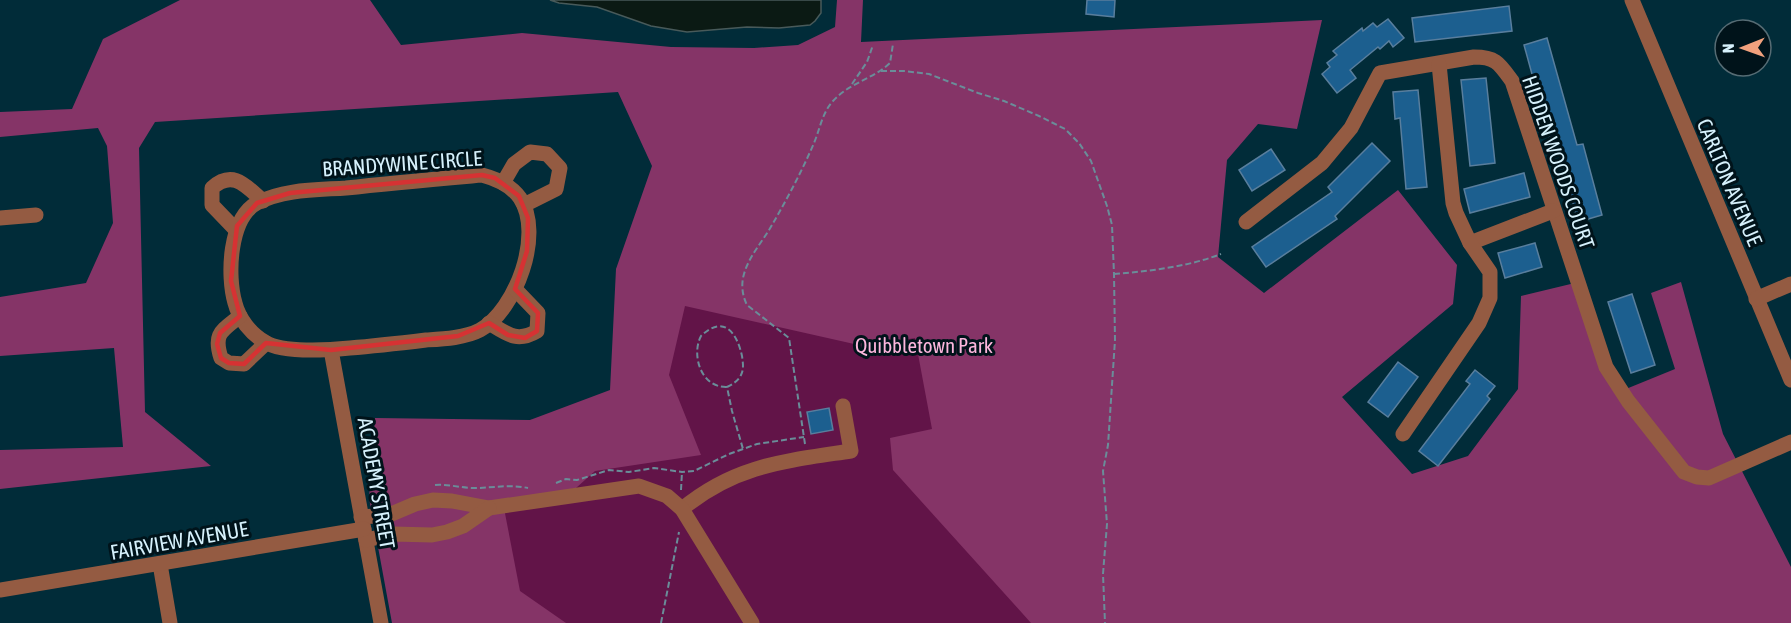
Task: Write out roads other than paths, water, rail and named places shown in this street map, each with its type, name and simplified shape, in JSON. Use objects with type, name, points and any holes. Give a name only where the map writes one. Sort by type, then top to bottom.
[{"type":"street","name":"CARLTON AVENUE","points":[[1632,0],[1791,380]]},
{"type":"street","name":"HIDDEN WOODS COURT","points":[[1246,222],[1322,163],[1351,128],[1380,73],[1474,57],[1489,57],[1512,81],[1606,367],[1628,401],[1684,472],[1697,477],[1710,478],[1791,442]]},
{"type":"street","points":[[1403,434],[1479,323],[1490,298],[1490,272],[1470,243],[1456,213],[1449,172],[1439,64]]},
{"type":"street","points":[[263,201],[243,183],[230,179],[220,181],[212,188],[212,205],[236,230],[231,281],[235,304],[240,316],[249,329],[266,343],[304,350],[331,350],[458,336],[479,331],[500,313],[515,289],[527,251],[530,233],[524,205],[556,189],[560,168],[548,154],[530,152],[514,164],[503,183]]},
{"type":"street","name":"BRANDYWINE CIRCLE","points":[[236,230],[244,215],[257,203],[290,193],[482,175],[503,183],[519,196],[524,205]]},
{"type":"street","points":[[1470,243],[1553,211]]},
{"type":"street","points":[[0,218],[36,215]]},
{"type":"street","points":[[1756,299],[1791,284]]},
{"type":"street","points":[[489,323],[508,335],[525,338],[537,331],[538,313],[515,289]]},
{"type":"street","points":[[240,316],[220,333],[217,344],[221,358],[229,363],[244,364],[266,343]]},
{"type":"street","name":"ACADEMY STREET","points":[[331,350],[381,623]]},
{"type":"street","points":[[682,510],[700,495],[736,474],[761,466],[851,450],[843,406]]},
{"type":"street","points":[[364,529],[415,504],[433,500],[460,502],[489,508],[639,486],[667,496],[682,510],[752,623]]},
{"type":"street","points":[[364,529],[393,534],[432,536],[463,526],[489,508]]},
{"type":"street","name":"FAIRVIEW AVENUE","points":[[0,590],[364,529]]},
{"type":"street","points":[[160,564],[170,623]]},
{"type":"park label","name":"Quibbletown Park","points":[[924,345]]}]
